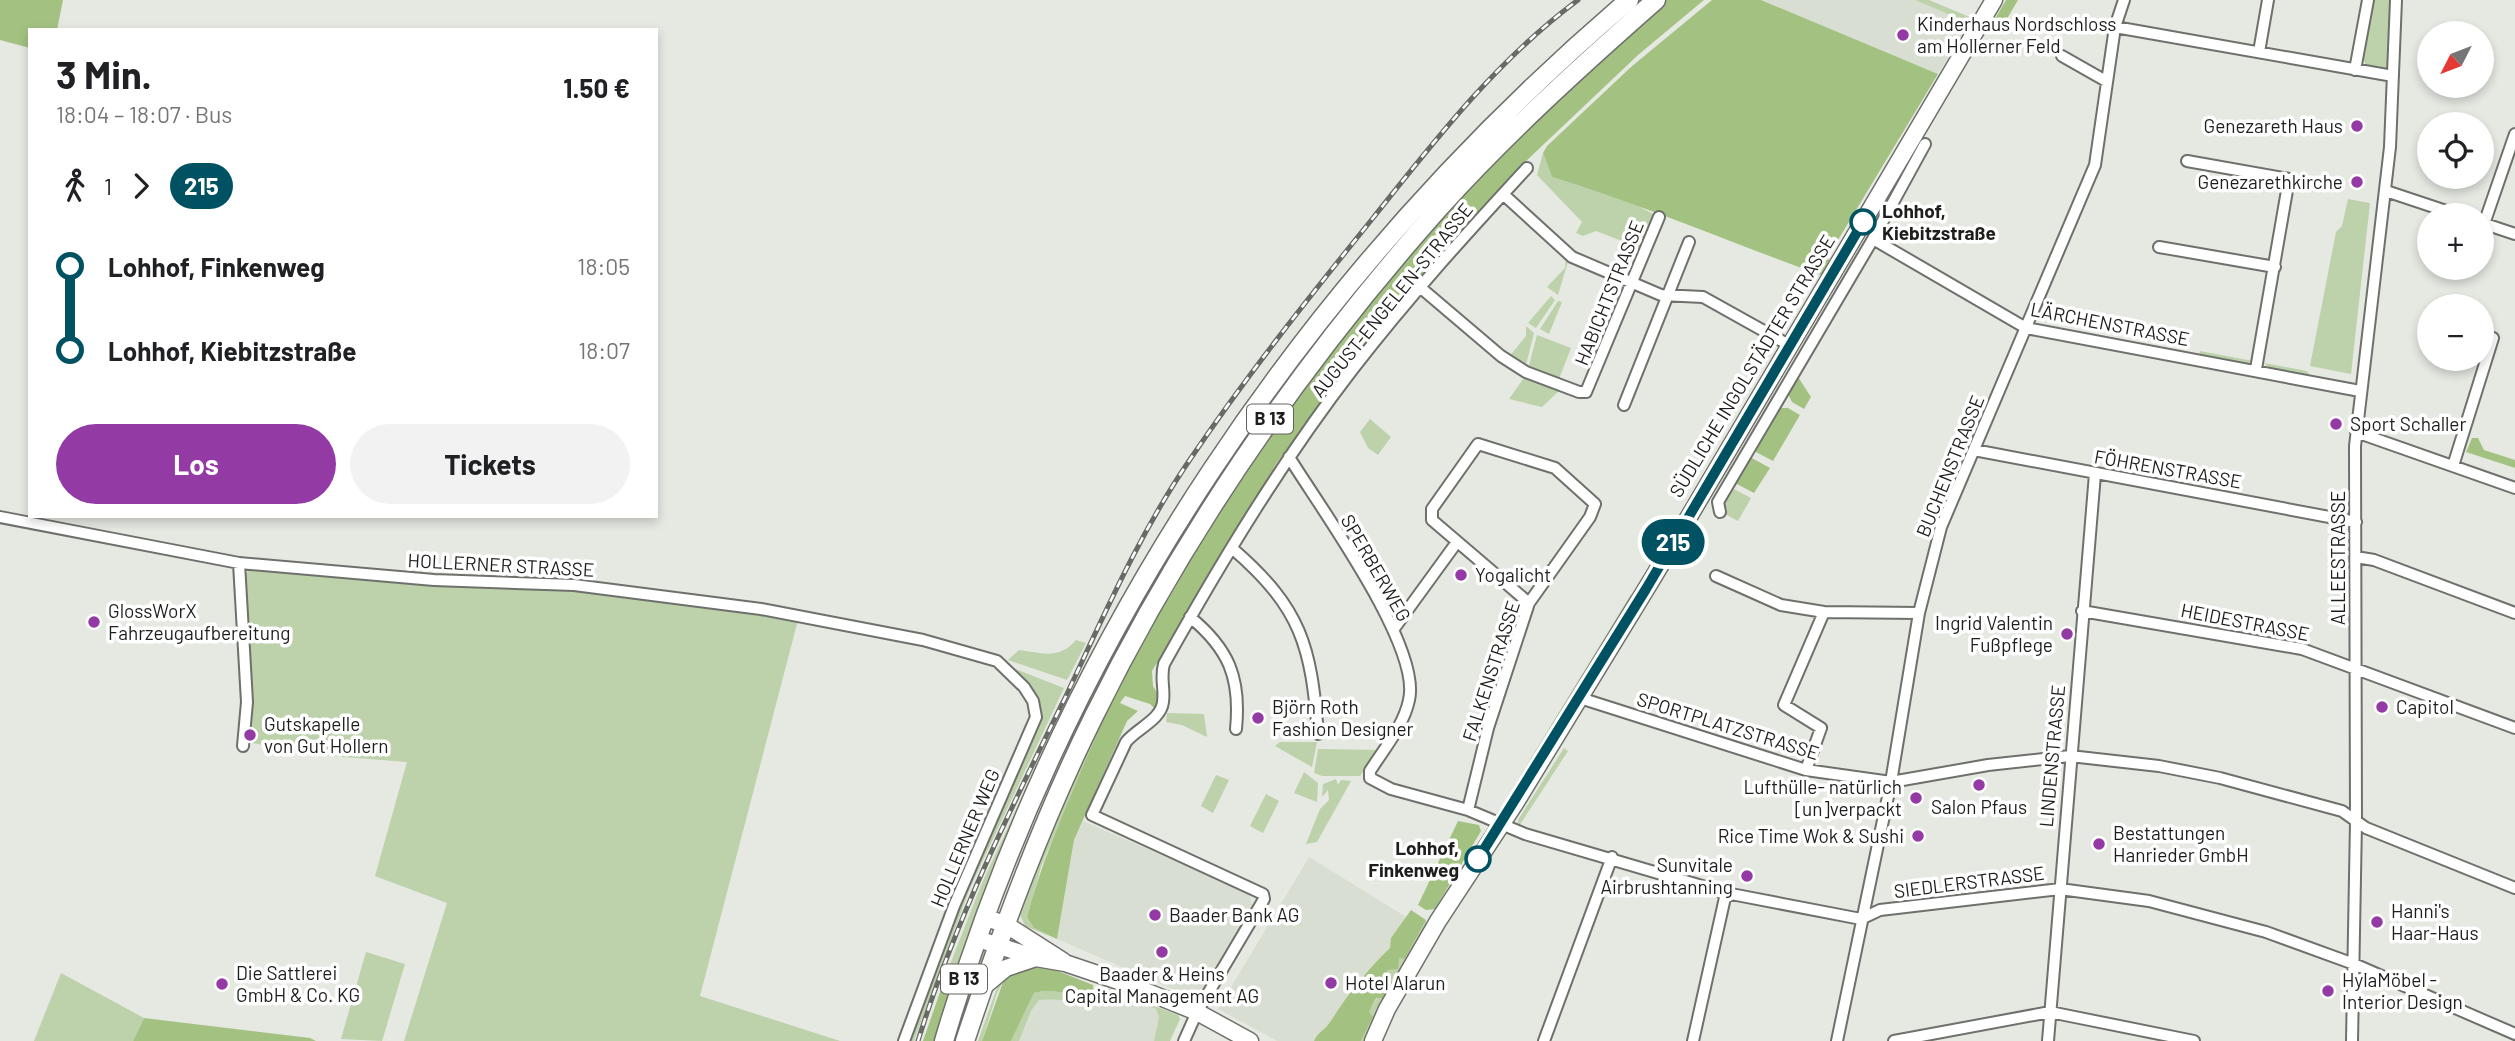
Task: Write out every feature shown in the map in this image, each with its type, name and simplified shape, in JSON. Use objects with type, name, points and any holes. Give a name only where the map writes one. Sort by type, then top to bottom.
[{"type":"main road","name":"B 13","points":[[944,1041],[978,939],[1034,797],[1112,636],[1191,501],[1239,428],[1309,333],[1425,195],[1549,69],[1629,0]]},
{"type":"main road","name":"B 13","points":[[965,1041],[997,944],[1046,820],[1128,650],[1188,544],[1280,405],[1368,292],[1442,206],[1514,130],[1656,0]]},
{"type":"street","name":"SÜDLICHE INGOLSTÄDTER STRASSE","points":[[1373,1041],[1438,920],[1580,698],[1994,0]]},
{"type":"street","name":"BUCHENSTRASSE","points":[[1837,1041],[1891,782],[1919,613],[1941,527],[2095,165],[2115,27],[2124,0]]},
{"type":"street","points":[[2259,52],[2268,0]]},
{"type":"street","points":[[2355,70],[2368,0]]},
{"type":"street","name":"ALLEESTRASSE","points":[[2352,1041],[2356,822],[2356,432],[2386,191],[2396,0]]},
{"type":"street","points":[[2115,27],[2392,76]]},
{"type":"street","points":[[2062,57],[2106,82]]},
{"type":"street","points":[[2490,203],[2515,134]]},
{"type":"street","points":[[1720,512],[1718,502],[1873,239],[1925,144]]},
{"type":"street","points":[[2187,161],[2288,179],[2256,369]]},
{"type":"street","name":"AUGUST-ENGELEN-STRASSE","points":[[1197,1012],[1264,900],[1263,894],[1092,815],[1126,742],[1134,732],[1156,717],[1163,704],[1160,677],[1164,664],[1289,457],[1353,369],[1527,168]]},
{"type":"street","points":[[2386,191],[2422,203]]},
{"type":"street","points":[[1503,194],[1572,257],[1667,295],[1703,298],[1788,345]]},
{"type":"street","name":"HABICHTSTRASSE","points":[[1421,288],[1501,356],[1526,372],[1581,393],[1589,389],[1659,218]]},
{"type":"street","points":[[2494,227],[2515,234]]},
{"type":"street","name":"LÄRCHENSTRASSE","points":[[1873,239],[2026,328],[2256,369],[2360,391]]},
{"type":"street","points":[[1624,405],[1689,242]]},
{"type":"street","points":[[2159,247],[2275,267]]},
{"type":"street","points":[[2454,466],[2480,371]]},
{"type":"street","points":[[2356,432],[2515,488]]},
{"type":"street","name":"FALKENSTRASSE","points":[[1457,542],[1432,520],[1431,514],[1478,444],[1555,468],[1595,504],[1590,517],[1529,603],[1488,728],[1468,810]]},
{"type":"street","name":"FÖHRENSTRASSE","points":[[1974,450],[2356,522]]},
{"type":"street","name":"SPERBERWEG","points":[[1289,457],[1377,598],[1393,630],[1408,671],[1410,699],[1398,726],[1370,771],[1370,778]]},
{"type":"street","name":"LINDENSTRASSE","points":[[2048,1041],[2095,474]]},
{"type":"street","name":"HOLLERNER STRASSE","points":[[0,517],[239,563],[434,580],[573,585],[761,609],[896,635],[997,660]]},
{"type":"street","points":[[1393,630],[1457,542],[1529,603]]},
{"type":"street","points":[[1233,549],[1268,581],[1295,620],[1310,658],[1318,734]]},
{"type":"street","points":[[2357,557],[2374,560],[2515,613]]},
{"type":"street","points":[[239,563],[247,702],[243,746]]},
{"type":"street","points":[[1716,576],[1781,605],[1824,612],[1919,613]]},
{"type":"street","name":"HEIDESTRASSE","points":[[2082,611],[2302,649],[2515,728]]},
{"type":"street","points":[[1806,770],[1821,728],[1784,705],[1824,612]]},
{"type":"street","points":[[1190,617],[1214,638],[1232,672],[1238,689],[1236,729]]},
{"type":"street","name":"HOLLERNER WEG","points":[[904,1041],[954,906],[1036,717],[1033,701],[1024,687],[997,660]]},
{"type":"street","name":"SPORTPLATZSTRASSE","points":[[1580,698],[1740,752],[1806,770],[1891,782],[1988,765],[2070,756],[2159,765],[2246,783],[2342,811],[2356,822],[2515,888]]},
{"type":"street","name":"SIEDLERSTRASSE","points":[[1370,778],[1391,789],[1468,810],[1525,834],[1726,892],[1861,919],[1880,910],[2060,889],[2153,902],[2266,932],[2354,964],[2515,1034]]},
{"type":"street","points":[[1544,1041],[1612,857]]},
{"type":"street","points":[[1693,1041],[1726,892]]},
{"type":"street","points":[[986,918],[1005,924],[1065,962],[1197,1012],[1250,1041]]},
{"type":"street","points":[[978,939],[1036,958],[1065,962]]},
{"type":"street","name":"B 13","points":[[983,988],[1006,968],[1036,958]]},
{"type":"street","points":[[1184,1041],[1197,1012]]},
{"type":"street","points":[[1894,1041],[2050,1012],[2194,1041]]},
{"type":"shaded area","name":"Kinderhaus Nordschloss am Hollerner Feld","points":[[1761,0],[1915,0],[1969,23],[1938,74]]},
{"type":"shaded area","points":[[1083,821],[1249,893],[1253,908],[1198,1000],[1057,939],[1074,840]]},
{"type":"shaded area","points":[[1309,857],[1424,928],[1361,1041],[1277,1041],[1218,1009]]},
{"type":"shaded area","points":[[1112,991],[1156,1009],[1159,1017],[1154,1041],[1019,1041],[1031,1011],[1039,1000],[1058,998],[1095,1002]]},
{"type":"green space","points":[[0,0],[63,0],[57,28],[28,28],[28,47],[0,40]]},
{"type":"green space","points":[[1638,0],[1646,0],[1597,43],[1100,686],[1097,684],[1124,629],[1240,438],[1391,243],[1592,38]]},
{"type":"green space","points":[[1665,0],[1704,0],[1638,55],[1523,164],[1370,336],[1276,464],[1152,671],[1153,686],[1159,696],[1156,710],[1150,704],[1125,696],[1120,703],[1138,711],[1127,721],[1074,840],[1057,939],[1034,928],[1027,917],[1044,862],[1080,773],[1130,663],[1189,556],[1255,453],[1328,353],[1406,258],[1488,166],[1575,81]]},
{"type":"green space","points":[[1712,0],[1761,0],[1938,74],[1829,255],[1829,264],[1821,275],[1552,177],[1543,153],[1547,146],[1631,67]]},
{"type":"green space","points":[[1915,0],[1929,0],[1972,18],[1969,23]]},
{"type":"green space","points":[[2006,0],[2018,0],[1998,34],[1989,29]]},
{"type":"green space","points":[[2373,0],[2392,0],[2387,70],[2368,69],[2363,59]]},
{"type":"green space","points":[[1543,153],[1552,177],[1629,201],[1655,215],[1643,249],[1596,231],[1583,236],[1576,233],[1582,222],[1537,175]]},
{"type":"green space","points":[[2348,199],[2370,203],[2351,374],[2310,366],[2336,232],[2342,226]]},
{"type":"green space","points":[[1566,256],[1569,258],[1558,295],[1547,287],[1565,268]]},
{"type":"green space","points":[[1551,296],[1555,300],[1536,328],[1528,323]]},
{"type":"green space","points":[[1558,301],[1562,302],[1549,334],[1540,329]]},
{"type":"green space","points":[[1526,326],[1534,333],[1525,369],[1509,357],[1526,336]]},
{"type":"green space","points":[[1537,335],[1571,348],[1559,379],[1528,369]]},
{"type":"green space","points":[[2200,351],[2253,361],[2243,365],[2199,357]]},
{"type":"green space","points":[[2264,363],[2307,371],[2311,377],[2272,370]]},
{"type":"green space","points":[[1526,375],[1561,389],[1542,407],[1509,399]]},
{"type":"green space","points":[[1798,377],[1811,397],[1804,409],[1792,402],[1788,394]]},
{"type":"green space","points":[[1779,408],[1788,408],[1800,415],[1773,461],[1754,451]]},
{"type":"green space","points":[[1370,419],[1391,437],[1378,455],[1368,448],[1360,432]]},
{"type":"green space","points":[[2472,438],[2478,438],[2484,450],[2515,460],[2515,468],[2466,452]]},
{"type":"green space","points":[[1750,457],[1770,468],[1754,493],[1735,483]]},
{"type":"green space","points":[[1732,488],[1751,498],[1738,521],[1725,514],[1725,499]]},
{"type":"green space","points":[[250,570],[574,591],[798,620],[700,996],[840,1041],[404,1041],[447,903],[375,876],[407,762],[306,754],[253,743],[244,575]]},
{"type":"green space","points":[[1631,594],[1633,599],[1511,795],[1509,794]]},
{"type":"green space","points":[[1076,640],[1086,643],[1067,680],[1008,660],[1019,650],[1057,653]]},
{"type":"green space","points":[[1008,666],[1064,688],[970,888],[914,1041],[908,1041],[952,920],[1030,746],[1040,710],[1034,692]]},
{"type":"green space","points":[[1067,700],[1070,701],[953,991],[956,973],[947,972],[982,883]]},
{"type":"green space","points":[[1110,701],[1041,867],[1027,917],[1034,928],[1057,939],[1025,926],[1019,912],[1050,827]]},
{"type":"green space","points":[[1087,704],[1090,706],[1000,914],[1027,841]]},
{"type":"green space","points":[[1167,713],[1204,714],[1207,737],[1182,725],[1166,722]]},
{"type":"green space","points":[[1280,742],[1317,742],[1312,767],[1275,746]]},
{"type":"green space","points":[[1564,748],[1568,751],[1519,826],[1518,820]]},
{"type":"green space","points":[[1318,749],[1379,750],[1360,776],[1322,776],[1314,773]]},
{"type":"green space","points":[[1304,772],[1318,783],[1317,802],[1294,793]]},
{"type":"green space","points":[[1216,775],[1229,780],[1213,813],[1201,806]]},
{"type":"green space","points":[[1336,779],[1338,785],[1341,780],[1351,781],[1317,842],[1306,844],[1320,809],[1329,800],[1328,790],[1322,797],[1323,784]]},
{"type":"green space","points":[[1266,794],[1279,801],[1263,833],[1250,826]]},
{"type":"green space","points":[[1458,821],[1479,825],[1481,831],[1435,909],[1426,910],[1418,905]]},
{"type":"green space","points":[[1411,910],[1426,920],[1405,959],[1399,958],[1398,969],[1387,970],[1390,986],[1383,998],[1376,998],[1369,1012],[1373,1017],[1361,1041],[1314,1041],[1358,983],[1390,948],[1391,938]]},
{"type":"green space","points":[[1426,920],[1427,928],[1364,1041],[1361,1041],[1373,1018],[1369,1012],[1388,980],[1387,970],[1399,958],[1406,959]]},
{"type":"green space","points":[[988,947],[958,1041],[951,1041],[983,949]]},
{"type":"green space","points":[[366,952],[405,964],[382,1041],[341,1039]]},
{"type":"green space","points":[[1043,965],[1093,985],[1094,994],[1049,991],[1034,993],[1011,1041],[982,1041],[1003,982],[1017,968]]},
{"type":"green space","points":[[1017,968],[1003,982],[997,993],[982,1041],[978,1041],[999,982]]},
{"type":"green space","points":[[953,969],[956,973],[937,1041],[923,1041],[947,972]]},
{"type":"green space","points":[[61,973],[144,1018],[133,1041],[34,1041]]},
{"type":"green space","points":[[1109,989],[1178,1015],[1180,1019],[1170,1041],[1154,1041],[1159,1017],[1156,1009],[1112,991],[1103,996],[1086,1001],[1039,1000],[1031,1011],[1019,1041],[1011,1041],[1034,993],[1049,991],[1094,994],[1099,997]]},
{"type":"green space","points":[[144,1018],[310,1038],[316,1041],[133,1041]]},
{"type":"railway","points":[[918,1041],[949,952],[1005,823],[1124,574],[1173,486],[1212,427],[1279,336],[1444,130],[1520,49],[1578,0]]},
{"type":"bus line","name":"215","points":[[1478,859],[1516,802],[1646,589],[1863,222]]},
{"type":"place","name":"Kinderhaus Nordschloss am Hollerner Feld","points":[[1903,35]]},
{"type":"place","name":"Genezareth Haus","points":[[2357,126]]},
{"type":"place","name":"Genezarethkirche","points":[[2357,182]]},
{"type":"place","name":"Lohhof, Kiebitzstraße","points":[[1863,222]]},
{"type":"place","name":"Sport Schaller","points":[[2336,424]]},
{"type":"place","name":"Yogalicht","points":[[1461,575]]},
{"type":"place","name":"GlossWorX Fahrzeugaufbereitung","points":[[94,622]]},
{"type":"place","name":"Ingrid Valentin Fußpflege","points":[[2067,634]]},
{"type":"place","name":"Capitol","points":[[2382,707]]},
{"type":"place","name":"Björn Roth Fashion Designer","points":[[1258,718]]},
{"type":"place","name":"Gutskapelle von Gut Hollern","points":[[250,735]]},
{"type":"place","name":"Salon Pfaus","points":[[1979,785]]},
{"type":"place","name":"Lufthülle- natürlich [un]verpackt","points":[[1916,798]]},
{"type":"place","name":"Rice Time Wok & Sushi","points":[[1918,836]]},
{"type":"place","name":"Bestattungen Hanrieder GmbH","points":[[2099,844]]},
{"type":"place","name":"Lohhof, Finkenweg","points":[[1478,859]]},
{"type":"place","name":"Sunvitale Airbrushtanning","points":[[1747,876]]},
{"type":"place","name":"Baader Bank AG","points":[[1155,915]]},
{"type":"place","name":"Hanni's Haar-Haus","points":[[2377,922]]},
{"type":"place","name":"Baader & Heins Capital Management AG","points":[[1162,952]]},
{"type":"place","name":"Hotel Alarun","points":[[1331,983]]},
{"type":"place","name":"Die Sattlerei GmbH & Co. KG","points":[[222,984]]},
{"type":"place","name":"HylaMöbel - Interior Design","points":[[2328,991]]}]
